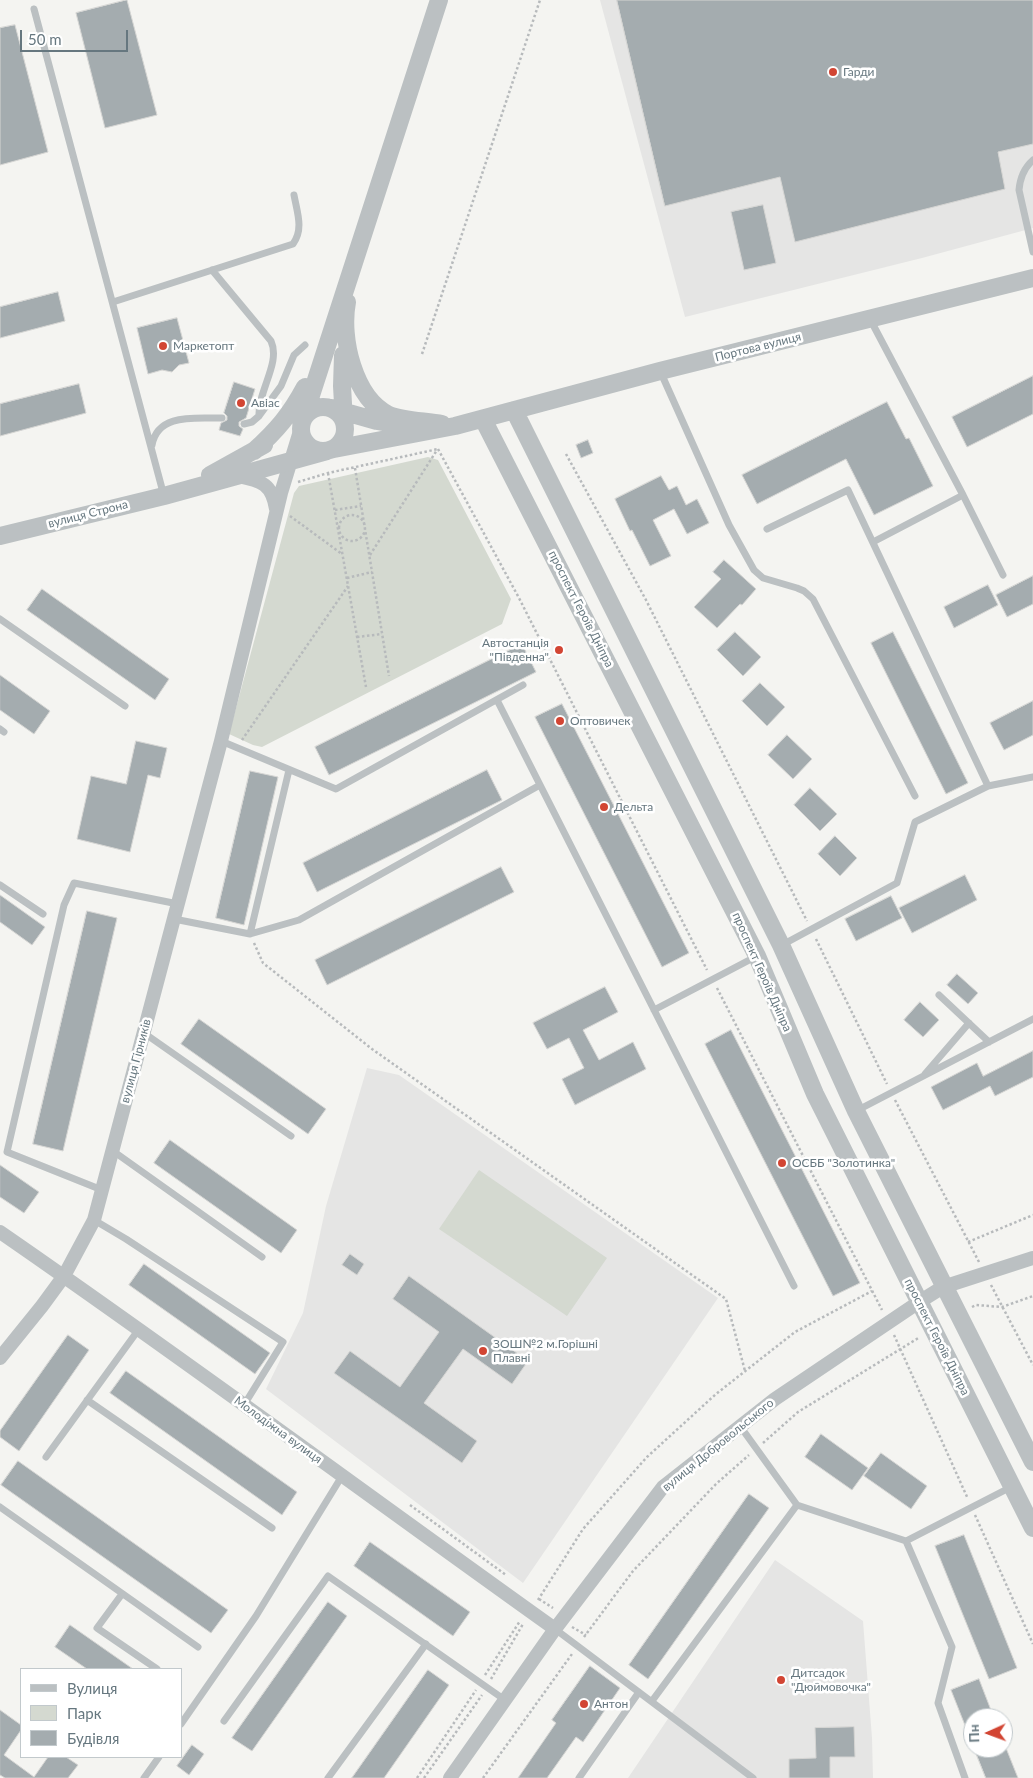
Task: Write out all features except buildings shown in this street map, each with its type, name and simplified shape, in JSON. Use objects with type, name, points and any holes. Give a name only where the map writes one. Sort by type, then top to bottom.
[{"type":"street","points":[[282,493],[302,424],[340,314],[357,254],[439,0]]},
{"type":"street","name":"Портова вулиця","points":[[455,426],[660,371],[1033,278]]},
{"type":"street","points":[[282,493],[291,474],[302,463],[327,451],[344,438],[339,414],[342,386],[340,314]]},
{"type":"street","points":[[340,314],[353,372],[364,392],[379,408],[390,415],[455,426]]},
{"type":"street","points":[[254,451],[275,432],[292,411],[308,383],[340,314]]},
{"type":"street","points":[[170,494],[302,424],[315,408],[322,406],[339,414],[395,425],[455,426]]},
{"type":"street","points":[[514,410],[781,945],[856,1111],[1033,1462]]},
{"type":"street","name":"проспект Героїв Дніпра","points":[[483,419],[757,956],[815,1094],[1033,1528]]},
{"type":"street","points":[[302,424],[302,438],[312,449],[327,451]]},
{"type":"street","points":[[170,494],[327,451],[455,426]]},
{"type":"street","points":[[236,476],[263,483],[271,490],[281,512]]},
{"type":"street","name":"вулиця Гірників","points":[[0,1358],[64,1276],[94,1220],[281,512],[282,493]]},
{"type":"street","name":"вулиця Строна","points":[[0,536],[170,494]]},
{"type":"street","name":"Молодіжна вулиця","points":[[0,1232],[139,1328],[556,1629]]},
{"type":"street","name":"вулиця Добровольського","points":[[450,1778],[565,1616],[663,1487],[775,1399],[918,1302],[944,1287],[1033,1258]]},
{"type":"lane","points":[[34,9],[151,448],[170,494]]},
{"type":"lane","points":[[1033,160],[1024,170],[1019,190],[1033,252]]},
{"type":"lane","points":[[112,302],[293,244],[298,237],[300,226],[294,195]]},
{"type":"lane","points":[[212,270],[274,346],[274,359],[261,394],[258,416]]},
{"type":"lane","points":[[869,319],[963,495],[1003,575]]},
{"type":"lane","points":[[244,424],[252,422],[258,416],[281,386],[294,355],[305,345]]},
{"type":"lane","points":[[660,371],[729,525],[754,570],[763,578],[804,591],[812,599],[915,796]]},
{"type":"lane","points":[[151,448],[157,432],[170,421],[222,418]]},
{"type":"lane","points":[[767,529],[848,490],[988,786]]},
{"type":"lane","points":[[873,542],[963,495]]},
{"type":"lane","points":[[0,619],[125,706]]},
{"type":"lane","points":[[221,740],[336,789],[524,685]]},
{"type":"lane","points":[[497,700],[794,1286]]},
{"type":"lane","points":[[250,934],[289,770]]},
{"type":"lane","points":[[781,945],[897,883],[914,822],[988,786],[1033,777]]},
{"type":"lane","points":[[174,919],[250,934],[299,920],[540,785]]},
{"type":"lane","points":[[102,1190],[3,1150],[64,905],[74,883],[178,904]]},
{"type":"lane","points":[[0,885],[43,914]]},
{"type":"lane","points":[[654,1010],[757,956]]},
{"type":"lane","points":[[939,995],[989,1042]]},
{"type":"lane","points":[[856,1111],[1033,1019]]},
{"type":"lane","points":[[922,1077],[969,1023]]},
{"type":"lane","points":[[144,1033],[291,1136]]},
{"type":"lane","points":[[113,1151],[262,1256]]},
{"type":"lane","points":[[94,1220],[283,1342],[244,1405]]},
{"type":"lane","points":[[46,1456],[139,1328]]},
{"type":"lane","points":[[87,1400],[272,1528]]},
{"type":"lane","points":[[740,1426],[796,1505],[906,1541],[1013,1486]]},
{"type":"lane","points":[[182,1723],[256,1616],[342,1476]]},
{"type":"lane","points":[[652,1701],[796,1505]]},
{"type":"lane","points":[[0,1507],[198,1647]]},
{"type":"lane","points":[[906,1541],[952,1647],[938,1703],[965,1778]]},
{"type":"lane","points":[[224,1720],[328,1576],[505,1700]]},
{"type":"lane","points":[[122,1594],[97,1628],[156,1668]]},
{"type":"lane","points":[[556,1629],[753,1778]]},
{"type":"lane","points":[[328,1778],[426,1644]]},
{"type":"lane","points":[[579,1778],[639,1692]]},
{"type":"lane","points":[[144,1778],[158,1758]]},
{"type":"path","points":[[422,354],[540,0]]},
{"type":"path","points":[[293,484],[328,473],[438,449]]},
{"type":"path","points":[[369,555],[438,449]]},
{"type":"path","points":[[438,449],[519,598],[888,1322],[1033,1644]]},
{"type":"path","points":[[566,454],[646,600],[811,928],[891,1093],[1033,1365]]},
{"type":"path","points":[[355,468],[389,676]]},
{"type":"path","points":[[328,473],[366,687]]},
{"type":"path","points":[[335,510],[362,506]]},
{"type":"path","points":[[281,512],[343,555]]},
{"type":"path","points":[[338,531],[341,521],[349,515],[359,518],[365,526]]},
{"type":"path","points":[[338,531],[344,539],[354,542],[362,536],[365,526]]},
{"type":"path","points":[[347,578],[372,572]]},
{"type":"path","points":[[237,747],[348,585]]},
{"type":"path","points":[[357,637],[382,634]]},
{"type":"path","points":[[250,934],[263,963],[372,1049],[726,1299],[746,1371]]},
{"type":"path","points":[[968,1242],[1033,1216]]},
{"type":"path","points":[[958,1315],[976,1305],[1002,1307],[1033,1296]]},
{"type":"path","points":[[483,1778],[634,1571],[716,1484],[798,1412],[933,1330]]},
{"type":"path","points":[[406,1503],[511,1579]]},
{"type":"path","points":[[536,1596],[565,1616]]},
{"type":"shaded area","name":"Гарди","points":[[600,0],[1033,0],[1033,228],[922,258],[685,317]]},
{"type":"shaded area","name":"ЗОШ№2 м.Горішні Плавні","points":[[367,1068],[399,1075],[718,1298],[523,1583],[266,1389],[303,1313],[326,1206]]},
{"type":"shaded area","name":"Дитсадок \"Дюймовочка\"","points":[[775,1560],[863,1621],[872,1738],[873,1778],[628,1778]]},
{"type":"green space","points":[[428,457],[438,460],[511,599],[502,624],[262,747],[229,734],[294,493],[299,486]]},
{"type":"green space","points":[[479,1170],[607,1258],[567,1316],[439,1229]]},
{"type":"place","name":"Гарди","points":[[833,72]]},
{"type":"place","name":"Маркетопт","points":[[163,346]]},
{"type":"place","name":"Авіас","points":[[241,403]]},
{"type":"place","name":"Автостанція \"Південна\"","points":[[559,650]]},
{"type":"place","name":"Оптовичек","points":[[560,721]]},
{"type":"place","name":"Дельта","points":[[604,807]]},
{"type":"place","name":"ОСББ \"Золотинка\"","points":[[782,1163]]},
{"type":"place","name":"ЗОШ№2 м.Горішні Плавні","points":[[483,1351]]},
{"type":"place","name":"Дитсадок \"Дюймовочка\"","points":[[781,1680]]},
{"type":"place","name":"Антон","points":[[584,1704]]}]
